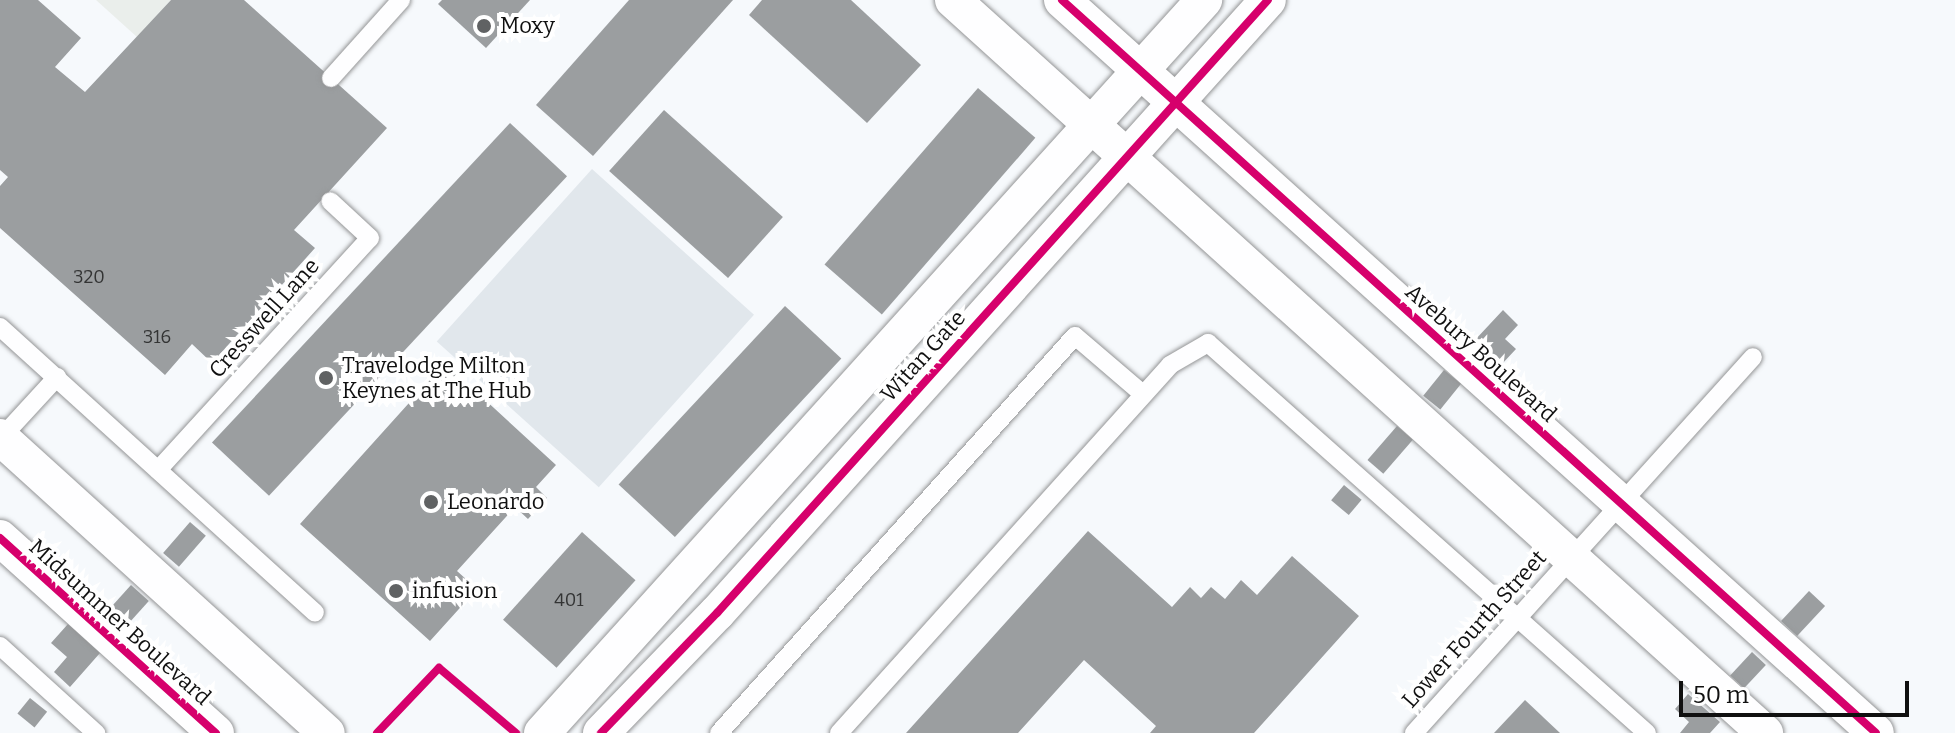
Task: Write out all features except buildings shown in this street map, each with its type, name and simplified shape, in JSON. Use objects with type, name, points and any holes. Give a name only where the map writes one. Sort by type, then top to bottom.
[{"type":"street","points":[[953,0],[1765,733]]},
{"type":"street","name":"Avebury Boulevard","points":[[1062,0],[1876,733]]},
{"type":"street","name":"Witan Gate","points":[[542,733],[1204,0]]},
{"type":"street","name":"Witan Gate","points":[[601,733],[717,613],[1268,0]]},
{"type":"street","points":[[0,438],[327,733]]},
{"type":"street","name":"Midsummer Boulevard","points":[[0,538],[216,733]]},
{"type":"lane","points":[[331,78],[399,1]]},
{"type":"lane","name":"Cresswell Lane","points":[[158,470],[370,238],[330,201]]},
{"type":"lane","points":[[0,327],[315,613]]},
{"type":"lane","points":[[719,733],[1075,336],[1143,394]]},
{"type":"lane","points":[[839,733],[1170,365],[1208,343],[1647,733]]},
{"type":"lane","name":"Lower Fourth Street","points":[[1414,733],[1753,357]]},
{"type":"lane","points":[[0,438],[57,377]]},
{"type":"lane","points":[[0,646],[96,733]]},
{"type":"shaded area","points":[[96,0],[171,0],[137,37]]},
{"type":"shaded area","points":[[592,169],[754,315],[599,487],[437,341]]},
{"type":"cycle path","points":[[1062,0],[1876,733]]},
{"type":"cycle path","points":[[601,733],[717,613],[1268,0]]},
{"type":"cycle path","points":[[0,538],[216,733]]},
{"type":"cycle path","points":[[377,733],[439,668],[516,733]]},
{"type":"place","name":"Moxy","points":[[484,26]]},
{"type":"place","name":"Travelodge Milton Keynes at The Hub","points":[[326,378]]},
{"type":"place","name":"Leonardo","points":[[431,502]]},
{"type":"place","name":"infusion","points":[[396,591]]}]
